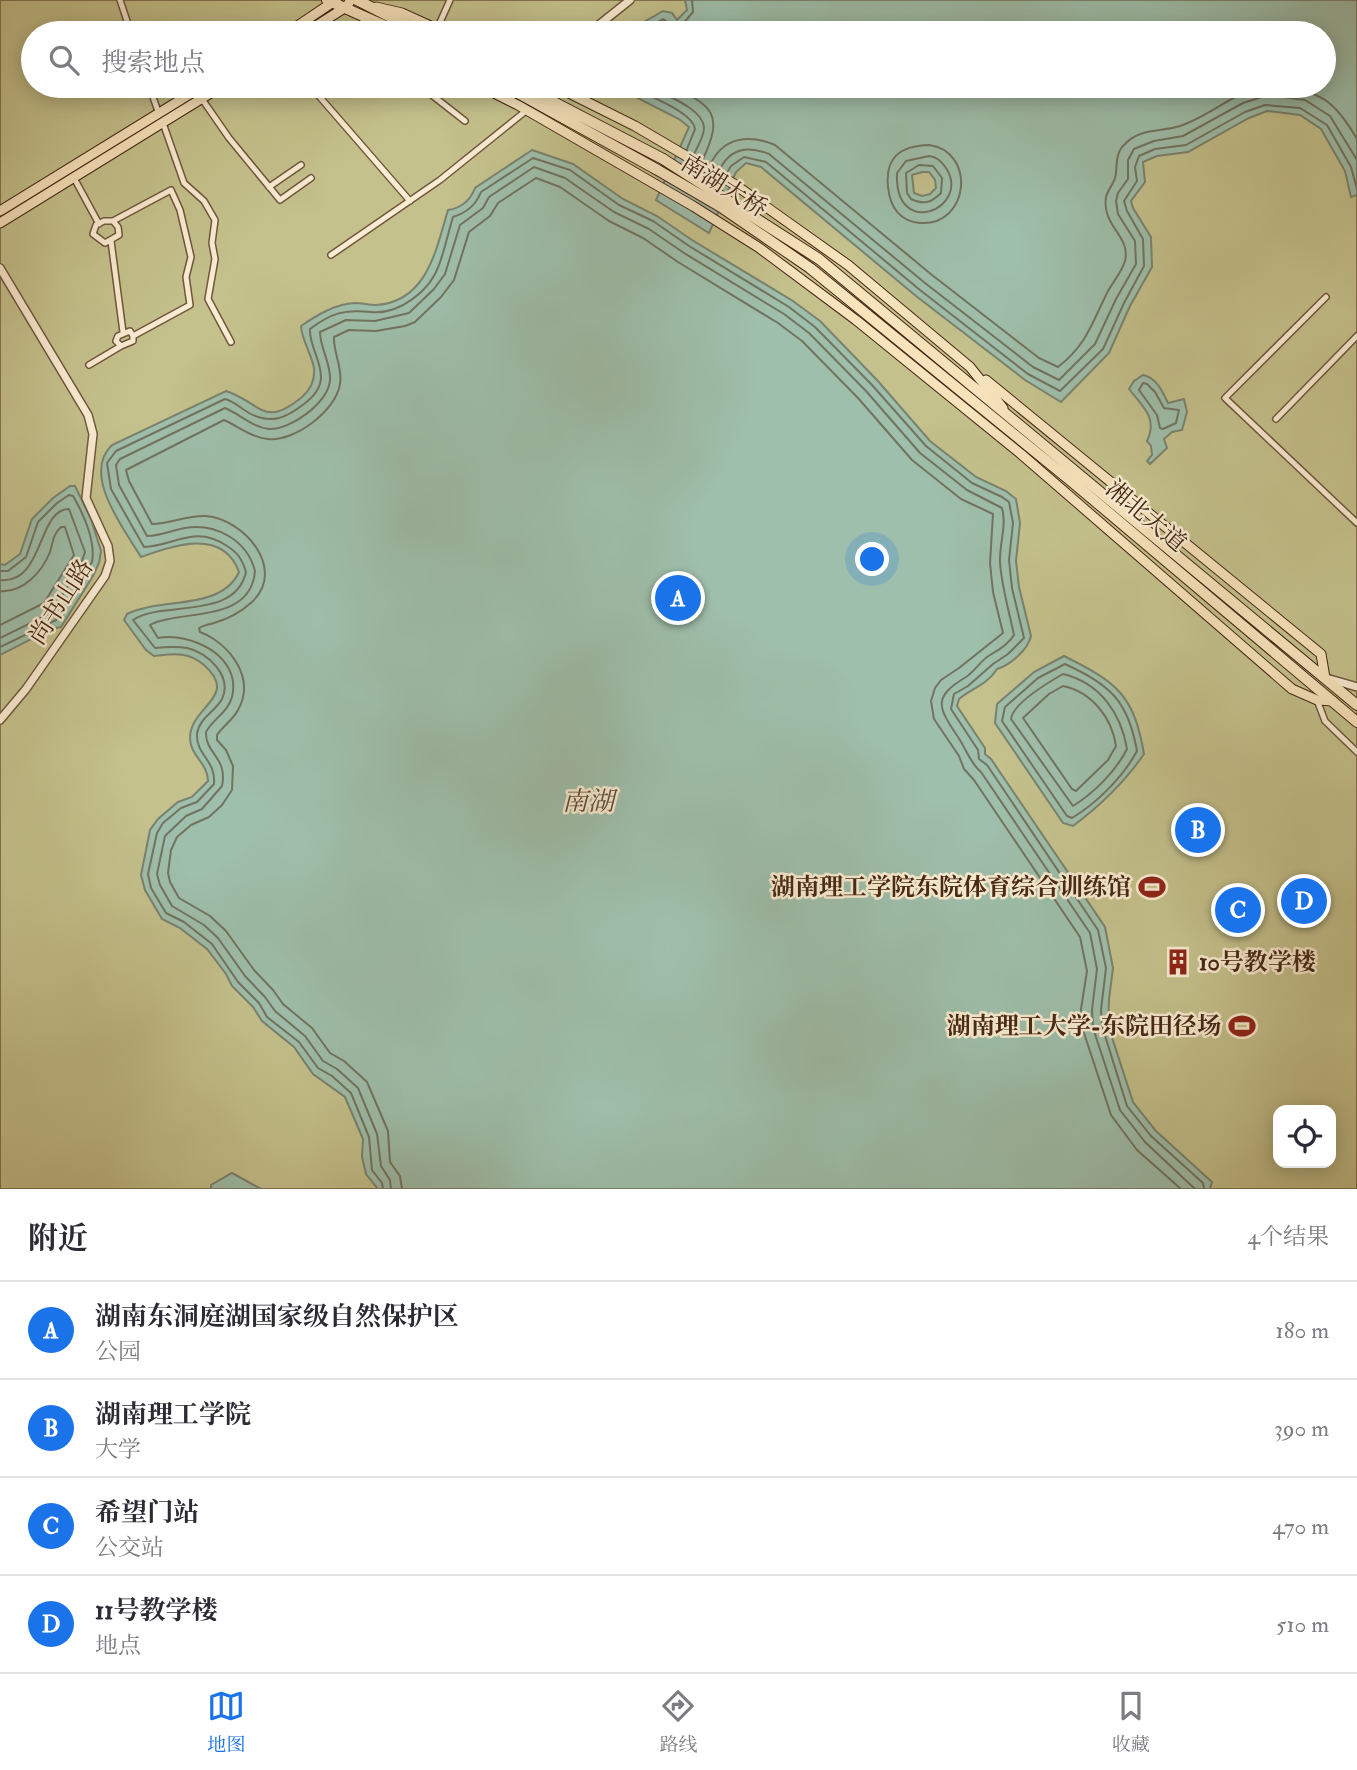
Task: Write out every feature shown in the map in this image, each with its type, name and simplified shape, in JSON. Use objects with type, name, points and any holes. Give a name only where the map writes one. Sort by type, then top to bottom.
[{"type":"highway","points":[[357,0],[369,3],[401,21]]},
{"type":"highway","points":[[333,1],[349,4],[379,21]]},
{"type":"highway","name":"南湖大桥","points":[[527,98],[721,206],[810,268],[902,348]]},
{"type":"highway","name":"南湖大桥","points":[[546,98],[663,159],[725,197],[819,259],[914,336]]},
{"type":"highway","name":"湘北大道","points":[[914,336],[1357,705]]},
{"type":"highway","name":"湘北大道","points":[[902,348],[1357,722]]},
{"type":"main road","points":[[304,21],[333,1]]},
{"type":"main road","points":[[369,3],[419,21]]},
{"type":"main road","points":[[323,21],[349,4],[370,21]]},
{"type":"main road","points":[[0,223],[74,178],[187,98]]},
{"type":"main road","points":[[504,98],[614,159],[758,247],[902,348]]},
{"type":"main road","points":[[527,110],[538,107],[547,98]]},
{"type":"main road","points":[[585,98],[734,184],[848,265],[1321,654],[1325,678]]},
{"type":"main road","points":[[0,211],[161,118],[202,99]]},
{"type":"main road","points":[[970,366],[1008,415]]},
{"type":"main road","points":[[969,381],[1022,409]]},
{"type":"main road","points":[[956,393],[1292,689],[1317,700],[1332,701]]},
{"type":"main road","points":[[1305,678],[1317,700]]},
{"type":"street","points":[[120,0],[127,21]]},
{"type":"street","points":[[444,21],[450,0]]},
{"type":"street","points":[[604,21],[630,0]]},
{"type":"street","points":[[154,98],[184,183],[204,201],[215,220],[212,243],[215,260],[208,299],[231,342]]},
{"type":"street","points":[[321,98],[410,201]]},
{"type":"street","points":[[436,98],[465,121]]},
{"type":"street","points":[[549,122],[562,98]]},
{"type":"street","points":[[202,99],[229,138],[280,200],[311,178]]},
{"type":"street","points":[[331,256],[440,180],[527,110]]},
{"type":"street","points":[[270,187],[301,165]]},
{"type":"street","points":[[74,178],[99,224]]},
{"type":"street","points":[[113,221],[118,227],[119,235],[105,243],[93,234],[99,224],[113,221],[171,190],[180,209],[191,257],[186,277],[190,305],[133,336]]},
{"type":"street","points":[[111,240],[123,332]]},
{"type":"street","name":"尚书山路","points":[[0,268],[89,415],[93,434],[86,498],[108,546],[110,561],[105,576],[26,690],[0,720]]},
{"type":"street","points":[[1325,297],[1225,398],[1357,523]]},
{"type":"street","points":[[89,365],[133,341],[130,331],[118,336],[116,341],[121,346]]},
{"type":"street","points":[[1276,419],[1357,336]]},
{"type":"street","points":[[1325,678],[1357,687]]},
{"type":"street","points":[[1317,700],[1325,721],[1357,752]]},
{"type":"shaded area","points":[[0,0],[1357,0],[1357,1189],[0,1189]]},
{"type":"water","points":[[685,0],[1357,0],[1357,195],[1351,197],[1345,171],[1321,129],[1300,115],[1267,111],[1188,152],[1157,156],[1143,162],[1145,182],[1131,201],[1151,237],[1152,267],[1130,306],[1109,353],[1061,402],[1025,380],[916,296],[761,167],[746,163],[736,172],[709,233],[656,200],[689,127],[638,98],[1336,98],[1336,21],[646,21],[663,11],[672,13],[677,20],[687,10]],"holes":[[[929,172],[935,180],[936,188],[930,194],[922,196],[914,193],[912,175]]]},
{"type":"water","name":"南湖","points":[[532,150],[573,164],[623,199],[657,216],[793,301],[820,321],[877,380],[930,441],[976,477],[1006,491],[1016,499],[1020,523],[1016,561],[1019,587],[1031,636],[1018,656],[959,699],[957,706],[985,748],[985,754],[1105,927],[1113,968],[1108,1025],[1133,1102],[1156,1131],[1212,1182],[1210,1189],[378,1189],[366,1174],[362,1157],[363,1139],[345,1097],[313,1074],[294,1047],[262,1021],[253,1007],[232,986],[207,949],[180,928],[162,919],[145,890],[141,875],[150,830],[158,819],[178,802],[192,797],[208,781],[190,738],[192,727],[215,694],[217,685],[214,676],[192,657],[180,654],[154,656],[146,650],[124,620],[127,614],[141,609],[219,593],[239,572],[232,558],[222,549],[210,545],[182,545],[141,557],[108,501],[101,471],[104,457],[112,445],[226,391],[270,412],[279,411],[302,397],[312,384],[314,368],[301,326],[340,305],[376,305],[393,302],[407,295],[427,271],[448,210],[465,203],[475,188]]},
{"type":"water","points":[[1143,375],[1155,382],[1168,403],[1184,399],[1187,412],[1182,430],[1172,432],[1164,439],[1167,448],[1150,464],[1147,461],[1152,455],[1151,446],[1147,441],[1150,419],[1129,389],[1134,381]]},
{"type":"water","points":[[70,486],[75,486],[91,519],[101,551],[99,563],[61,627],[51,629],[0,655],[0,564],[5,565],[20,554],[32,519]]},
{"type":"water","points":[[1064,656],[1097,674],[1120,692],[1135,717],[1144,754],[1112,793],[1073,826],[1063,823],[995,723],[997,704],[1034,672]]},
{"type":"water","points":[[232,1173],[261,1189],[211,1189],[211,1185]]},
{"type":"place","name":"湖南东洞庭湖国家级自然保护区","points":[[678,598]]},
{"type":"place","name":"湖南理工学院","points":[[1198,830]]},
{"type":"place","name":"湖南理工学院东院体育综合训练馆","points":[[1152,887]]},
{"type":"place","name":"11号教学楼","points":[[1304,901]]},
{"type":"place","name":"希望门站","points":[[1238,910]]},
{"type":"place","name":"10号教学楼","points":[[1178,962]]},
{"type":"place","name":"湖南理工大学-东院田径场","points":[[1242,1026]]}]
